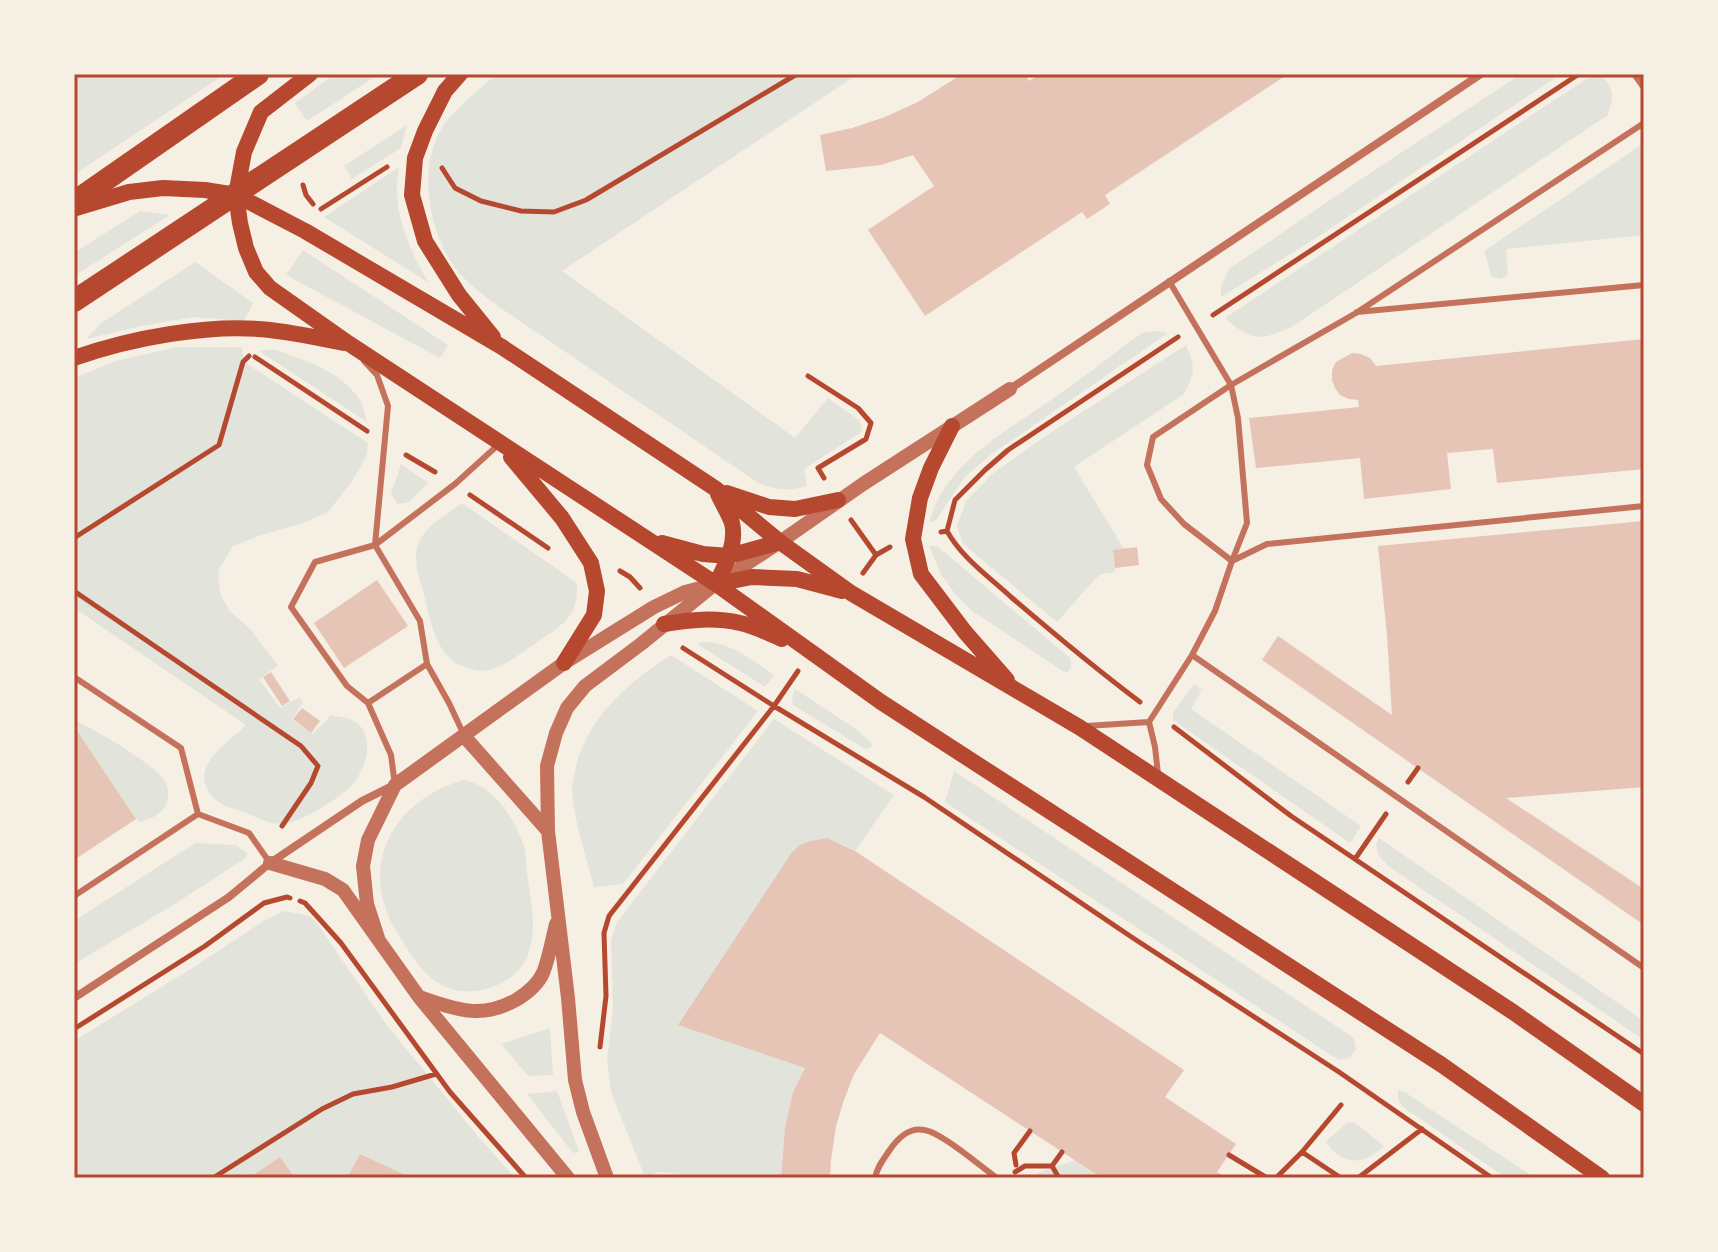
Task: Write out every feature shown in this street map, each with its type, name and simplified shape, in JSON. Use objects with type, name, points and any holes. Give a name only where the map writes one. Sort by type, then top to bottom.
[{"type":"highway","points":[[74,202],[258,74]]},
{"type":"highway","points":[[74,301],[417,74]]},
{"type":"main road","points":[[310,74],[261,112],[244,152],[236,195],[246,248],[256,272],[270,288],[348,343],[716,584],[881,702],[1442,1065],[1602,1178]]},
{"type":"main road","points":[[460,74],[445,91],[425,131],[415,158],[412,195],[425,241],[459,295],[502,347]]},
{"type":"main road","points":[[74,209],[129,192],[163,188],[205,190],[236,195],[305,231],[502,347],[716,489],[780,542],[851,593],[1079,727],[1513,1012],[1644,1104]]},
{"type":"main road","points":[[74,358],[169,333],[219,329],[270,330],[348,343]]},
{"type":"main road","points":[[952,426],[920,498],[913,539],[921,574],[965,632],[1016,690]]},
{"type":"main road","points":[[500,443],[562,518],[591,563],[597,591],[594,615],[564,663]]},
{"type":"main road","points":[[716,489],[769,507],[795,509],[838,500]]},
{"type":"main road","points":[[716,489],[732,524],[729,556],[716,584]]},
{"type":"main road","points":[[649,539],[703,554],[729,556],[780,542]]},
{"type":"main road","points":[[716,584],[752,577],[797,579],[851,593]]},
{"type":"main road","points":[[664,624],[714,619],[743,623],[811,651]]},
{"type":"street","points":[[607,1178],[575,1080],[548,831],[547,766],[567,708],[585,686],[716,584],[1481,74]]},
{"type":"street","points":[[74,998],[229,897],[270,863],[362,801],[395,785],[564,663],[654,607],[685,592],[716,584]]},
{"type":"street","points":[[464,736],[548,831]]},
{"type":"street","points":[[378,938],[367,904],[363,866],[368,840],[395,785]]},
{"type":"street","points":[[270,863],[325,879],[343,890],[419,997],[568,1178]]},
{"type":"street","points":[[419,997],[461,1011],[481,1012],[502,1008],[526,995],[542,975],[559,916]]},
{"type":"lane","points":[[1634,74],[1644,88]]},
{"type":"lane","points":[[1232,561],[1184,524],[1161,499],[1147,465],[1153,437],[1231,385],[1356,313],[1644,123]]},
{"type":"lane","points":[[1158,778],[1149,722],[1192,655],[1215,611],[1247,523],[1238,418],[1231,385],[1169,281]]},
{"type":"lane","points":[[1356,313],[1644,285]]},
{"type":"lane","points":[[348,343],[377,375],[388,406],[375,545],[420,621],[427,664],[464,736]]},
{"type":"lane","points":[[395,785],[391,755],[368,703],[347,686],[291,607],[315,562],[375,545],[455,484],[500,443]]},
{"type":"lane","points":[[1232,561],[1267,544],[1644,506]]},
{"type":"lane","points":[[1192,655],[1644,968]]},
{"type":"lane","points":[[368,703],[427,664]]},
{"type":"lane","points":[[74,677],[181,748],[198,814]]},
{"type":"lane","points":[[1079,727],[1149,722]]},
{"type":"lane","points":[[198,814],[249,833],[270,863]]},
{"type":"lane","points":[[74,896],[198,814]]},
{"type":"lane","points":[[875,1178],[877,1169],[895,1142],[907,1132],[924,1130],[940,1137],[997,1178]]},
{"type":"path","points":[[436,160],[455,188],[481,201],[521,211],[554,212],[586,200],[797,74]]},
{"type":"path","points":[[1579,74],[1008,450],[955,500],[947,531],[968,559],[1028,611],[1291,816],[1644,1054]]},
{"type":"path","points":[[74,538],[219,445],[243,362],[251,354],[384,443],[455,484],[565,560],[615,568],[630,577],[654,607]]},
{"type":"path","points":[[808,376],[858,408],[871,423],[866,439],[818,468],[876,555]]},
{"type":"path","points":[[851,593],[876,555],[890,546],[947,531]]},
{"type":"path","points":[[74,591],[301,746],[318,766],[311,783],[283,824],[270,863]]},
{"type":"path","points":[[664,624],[685,651],[924,797],[1339,1072],[1492,1178]]},
{"type":"path","points":[[599,1059],[606,996],[604,933],[609,916],[774,706],[811,651]]},
{"type":"path","points":[[74,1029],[205,946],[264,903],[287,897],[305,903],[341,943],[450,1092],[526,1178]]},
{"type":"path","points":[[213,1178],[322,1109],[353,1094],[436,1074]]},
{"type":"path","points":[[1276,1178],[1341,1105]]},
{"type":"path","points":[[1358,1178],[1422,1129]]},
{"type":"path","points":[[1014,1153],[1030,1131]]},
{"type":"path","points":[[1052,1166],[1062,1152]]},
{"type":"path","points":[[1302,1152],[1341,1178]]},
{"type":"path","points":[[1229,1155],[1267,1178]]},
{"type":"path","points":[[1004,1178],[1025,1166],[1052,1166]]},
{"type":"path","points":[[1052,1166],[1059,1178]]},
{"type":"shaded area","points":[[74,74],[225,74],[74,175]]},
{"type":"shaded area","points":[[335,74],[379,74],[307,121],[295,103]]},
{"type":"shaded area","points":[[497,74],[858,74],[562,271],[795,438],[828,398],[859,420],[862,427],[860,433],[804,469],[807,486],[784,490],[760,484],[502,309],[459,273],[440,241],[434,221],[428,181],[430,161],[443,126]]},
{"type":"shaded area","points":[[1521,74],[1561,74],[1324,233],[1221,297],[1221,287],[1229,269]]},
{"type":"shaded area","points":[[1594,74],[1601,74],[1611,89],[1608,115],[1293,326],[1257,337],[1225,318]]},
{"type":"shaded area","points":[[407,125],[401,148],[352,179],[344,166]]},
{"type":"shaded area","points":[[1644,143],[1644,235],[1506,249],[1508,275],[1500,279],[1492,277],[1484,251]]},
{"type":"shaded area","points":[[399,167],[397,190],[400,217],[412,251],[429,283],[324,217]]},
{"type":"shaded area","points":[[140,211],[170,215],[74,276],[74,253]]},
{"type":"shaded area","points":[[303,250],[448,345],[440,358],[286,275]]},
{"type":"shaded area","points":[[195,262],[253,303],[244,321],[193,317],[86,339],[100,324]]},
{"type":"shaded area","points":[[1142,333],[1168,333],[989,456],[964,478],[936,520],[929,523],[947,485],[974,455]]},
{"type":"shaded area","points":[[1186,345],[1193,370],[1184,394],[1074,467],[1124,549],[1113,550],[1115,572],[1101,574],[1094,580],[1057,622],[963,544],[957,526],[966,501],[992,474]]},
{"type":"shaded area","points":[[176,347],[242,347],[244,362],[368,443],[366,457],[353,480],[328,512],[233,546],[218,571],[220,593],[229,610],[251,630],[278,666],[259,679],[280,708],[300,697],[303,702],[292,720],[313,734],[331,715],[354,721],[366,736],[366,756],[353,784],[325,806],[289,823],[272,823],[227,806],[217,801],[206,787],[206,767],[212,757],[246,725],[77,610],[74,612],[74,378],[116,361]]},
{"type":"shaded area","points":[[273,349],[320,367],[341,380],[360,400],[367,422],[259,351]]},
{"type":"shaded area","points":[[401,464],[428,483],[409,502],[397,504],[391,494]]},
{"type":"shaded area","points":[[462,503],[577,583],[575,603],[563,623],[511,660],[486,671],[458,664],[443,650],[434,631],[417,565],[416,552],[421,538],[437,521]]},
{"type":"shaded area","points":[[929,546],[937,546],[1070,658],[1071,668],[1066,673],[972,611],[941,574]]},
{"type":"shaded area","points":[[704,642],[733,649],[774,675],[765,687],[697,644]]},
{"type":"shaded area","points":[[671,655],[758,711],[623,884],[594,887],[573,802],[572,785],[580,752],[599,719],[624,690]]},
{"type":"shaded area","points":[[1194,684],[1202,690],[1191,709],[1361,826],[1350,843],[1173,720],[1173,713]]},
{"type":"shaded area","points":[[795,689],[856,729],[873,744],[865,749],[793,705]]},
{"type":"shaded area","points":[[774,719],[894,795],[855,851],[831,840],[816,839],[792,852],[679,1024],[805,1068],[793,1092],[785,1127],[781,1178],[724,1178],[659,1172],[645,1177],[611,1092],[607,1059],[613,1009],[611,940],[617,922]]},
{"type":"shaded area","points":[[74,720],[122,747],[158,773],[166,783],[168,792],[166,805],[161,811],[144,821],[136,819],[74,726]]},
{"type":"shaded area","points":[[954,771],[1354,1038],[1356,1049],[1349,1058],[1340,1060],[1334,1057],[945,802]]},
{"type":"shaded area","points":[[463,780],[492,795],[514,823],[524,847],[532,913],[533,933],[523,964],[503,982],[477,991],[450,989],[438,983],[416,962],[386,911],[381,886],[381,863],[399,821],[416,804],[438,790]]},
{"type":"shaded area","points":[[1379,838],[1644,1021],[1644,1040],[1388,866],[1379,856],[1376,845]]},
{"type":"shaded area","points":[[195,843],[236,845],[247,853],[246,858],[74,964],[74,921]]},
{"type":"shaded area","points":[[284,911],[310,916],[319,926],[385,1023],[515,1178],[412,1178],[360,1154],[347,1178],[295,1178],[280,1157],[249,1178],[74,1178],[74,1041]]},
{"type":"shaded area","points":[[550,1028],[553,1075],[528,1076],[501,1044]]},
{"type":"shaded area","points":[[1398,1090],[1535,1178],[1506,1178],[1403,1107],[1398,1100]]},
{"type":"shaded area","points":[[557,1091],[579,1152],[573,1153],[527,1094]]},
{"type":"shaded area","points":[[1354,1122],[1384,1146],[1361,1160],[1343,1158],[1326,1141],[1347,1123]]},
{"type":"shaded area","points":[[1075,1160],[1102,1178],[1038,1178],[1037,1173]]},
{"type":"building","points":[[962,74],[1031,74],[1027,78],[1029,81],[1040,74],[1288,74],[1105,195],[1110,204],[1087,219],[1082,212],[925,316],[868,230],[934,186],[913,155],[881,165],[826,171],[820,135],[885,117],[918,102]]},
{"type":"building","points":[[1644,339],[1644,469],[1497,483],[1493,449],[1447,453],[1451,489],[1364,499],[1360,458],[1256,468],[1249,418],[1359,407],[1358,400],[1340,395],[1332,380],[1336,362],[1352,353],[1370,358],[1376,366]]},
{"type":"building","points":[[1644,521],[1644,787],[1506,798],[1644,889],[1644,925],[1262,660],[1278,636],[1392,715],[1378,546]]},
{"type":"building","points":[[1137,547],[1139,565],[1115,568],[1113,550]]},
{"type":"building","points":[[377,580],[408,626],[344,668],[314,623]]},
{"type":"building","points":[[271,672],[290,701],[282,706],[263,677]]},
{"type":"building","points":[[302,708],[320,721],[311,733],[293,719]]},
{"type":"building","points":[[74,726],[136,819],[74,860]]},
{"type":"building","points":[[827,838],[855,851],[1184,1070],[1165,1097],[1236,1144],[1217,1172],[1227,1178],[1102,1178],[880,1033],[854,1074],[844,1100],[836,1126],[830,1178],[781,1178],[785,1127],[793,1092],[805,1068],[678,1025],[792,852],[810,841]]},
{"type":"building","points":[[360,1154],[412,1178],[347,1178]]},
{"type":"building","points":[[280,1157],[295,1178],[249,1178]]}]
